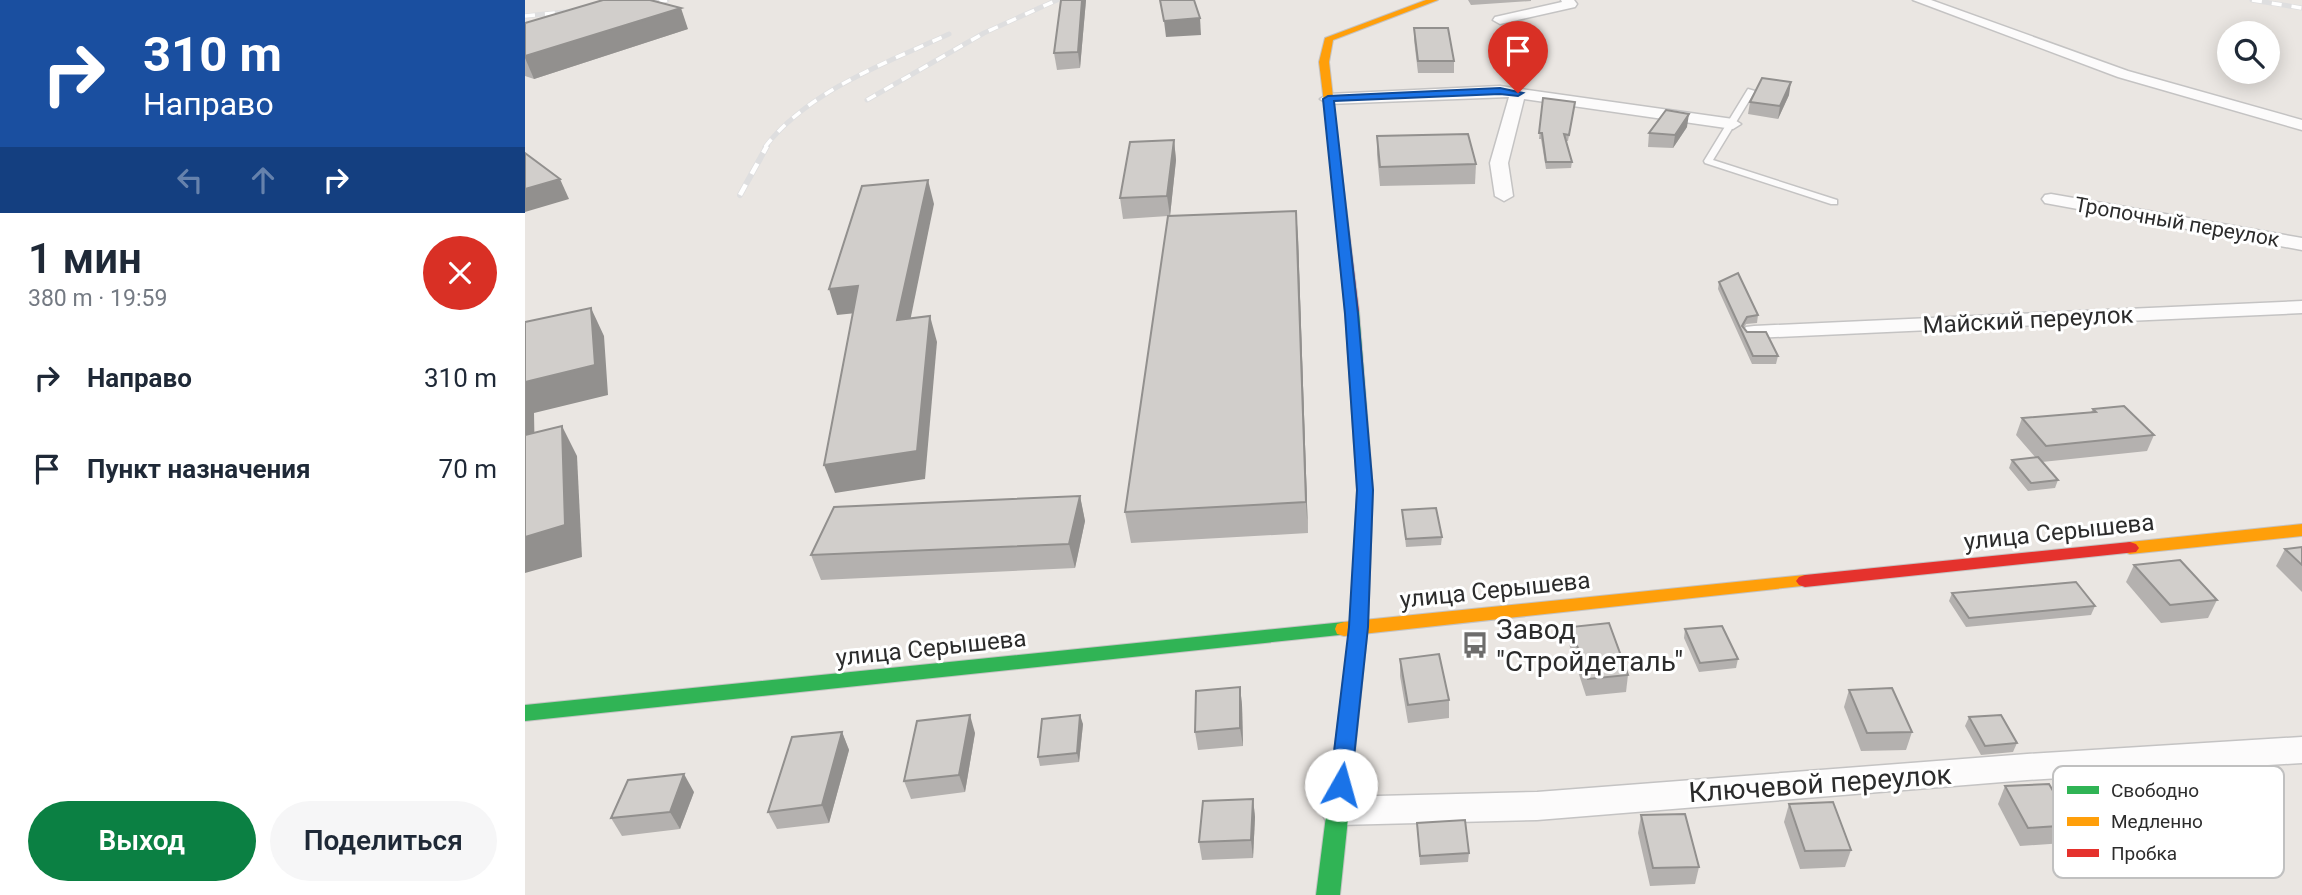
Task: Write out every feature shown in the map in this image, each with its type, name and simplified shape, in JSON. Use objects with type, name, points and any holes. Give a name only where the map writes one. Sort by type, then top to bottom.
[{"type":"street","points":[[1328,895],[1359,627],[1365,490],[1352,314],[1324,62],[1329,38],[1434,0]]},
{"type":"street","points":[[1500,20],[1570,4],[1567,0]]},
{"type":"street","points":[[1919,0],[2123,74],[2302,125]]},
{"type":"street","points":[[1328,99],[1500,91],[1733,124]]},
{"type":"street","points":[[1504,196],[1499,163],[1518,93]]},
{"type":"street","name":"Тропочный переулок","points":[[2051,199],[2302,244]]},
{"type":"street","name":"Майский переулок","points":[[1754,332],[2302,307]]},
{"type":"street","name":"улица Серышева","points":[[525,713],[2302,530]]},
{"type":"street","name":"Ключевой переулок","points":[[1338,811],[1537,806],[2027,767],[2302,750]]},
{"type":"lane","points":[[1751,91],[1708,161],[1834,202]]},
{"type":"building","points":[[603,0],[650,0],[681,8],[525,56],[525,23]]},
{"type":"building","points":[[1061,0],[1082,0],[1078,52],[1054,53]]},
{"type":"building","points":[[1160,0],[1194,0],[1200,18],[1164,21]]},
{"type":"building","points":[[1414,28],[1448,28],[1454,61],[1418,61]]},
{"type":"building","points":[[1762,78],[1791,82],[1780,106],[1750,102]]},
{"type":"building","points":[[1543,98],[1575,102],[1569,135],[1564,134],[1572,162],[1546,162],[1542,133],[1539,133]]},
{"type":"building","points":[[1666,110],[1689,114],[1675,135],[1649,133]]},
{"type":"building","points":[[1468,134],[1476,164],[1380,167],[1377,136]]},
{"type":"building","points":[[1174,140],[1167,196],[1120,198],[1130,142]]},
{"type":"building","points":[[525,153],[560,179],[525,189]]},
{"type":"building","points":[[928,180],[897,320],[930,316],[917,451],[824,465],[858,286],[829,289],[862,186]]},
{"type":"building","points":[[1296,211],[1306,502],[1125,512],[1168,216]]},
{"type":"building","points":[[1738,273],[1758,315],[1747,317],[1742,326],[1747,332],[1766,332],[1778,356],[1753,356],[1719,282]]},
{"type":"building","points":[[591,308],[595,365],[525,382],[525,322]]},
{"type":"building","points":[[2124,406],[2154,435],[2046,446],[2022,418],[2096,412],[2093,409]]},
{"type":"building","points":[[562,426],[565,525],[525,537],[525,435]]},
{"type":"building","points":[[2038,457],[2058,480],[2031,483],[2012,460]]},
{"type":"building","points":[[1080,496],[1069,544],[811,555],[834,507]]},
{"type":"building","points":[[1436,508],[1442,537],[1406,539],[1402,510]]},
{"type":"building","points":[[2302,547],[2302,565],[2285,549]]},
{"type":"building","points":[[2180,560],[2217,600],[2170,605],[2134,565]]},
{"type":"building","points":[[2076,582],[2095,606],[1969,618],[1952,593]]},
{"type":"building","points":[[1609,623],[1628,675],[1588,679],[1571,627]]},
{"type":"building","points":[[1722,626],[1738,659],[1700,663],[1685,629]]},
{"type":"building","points":[[1439,654],[1449,700],[1408,705],[1400,659]]},
{"type":"building","points":[[1240,687],[1240,728],[1195,732],[1196,691]]},
{"type":"building","points":[[1892,688],[1912,732],[1867,733],[1849,690]]},
{"type":"building","points":[[970,715],[959,775],[904,781],[917,721]]},
{"type":"building","points":[[1080,715],[1077,753],[1038,757],[1042,719]]},
{"type":"building","points":[[2001,715],[2017,743],[1985,746],[1969,717]]},
{"type":"building","points":[[842,732],[822,805],[768,812],[792,737]]},
{"type":"building","points":[[684,774],[670,812],[611,818],[628,780]]},
{"type":"building","points":[[2049,784],[2053,791],[2053,826],[2028,828],[2005,786]]},
{"type":"building","points":[[1253,799],[1251,840],[1199,842],[1203,801]]},
{"type":"building","points":[[1833,802],[1851,850],[1805,851],[1789,804]]},
{"type":"building","points":[[1685,814],[1699,867],[1653,868],[1641,815]]},
{"type":"building","points":[[1465,820],[1469,853],[1420,856],[1417,823]]},
{"type":"railway","points":[[640,6],[667,0]]},
{"type":"railway","points":[[867,100],[984,33],[1057,0]]},
{"type":"railway","points":[[2252,0],[2302,8]]},
{"type":"railway","points":[[525,16],[575,11]]},
{"type":"railway","points":[[765,147],[803,109],[826,94],[875,67],[949,34]]},
{"type":"railway","points":[[740,195],[767,146]]},
{"type":"traffic: fast","points":[[1328,895],[1359,627],[1365,490],[1352,311]]},
{"type":"traffic: fast","points":[[525,713],[1344,629]]},
{"type":"traffic: slow","points":[[1333,141],[1324,62],[1329,38],[1434,0]]},
{"type":"traffic: slow","points":[[2130,548],[2302,530]]},
{"type":"traffic: slow","points":[[1344,629],[1805,581]]},
{"type":"traffic: jam","points":[[1333,141],[1352,311]]},
{"type":"traffic: jam","points":[[1805,581],[2130,548]]},
{"type":"place","name":"Завод \"Стройдеталь\"","points":[[1475,645]]},
{"type":"route","points":[[1341,785],[1359,627],[1365,490],[1352,314],[1328,99],[1500,91],[1518,93]]}]
